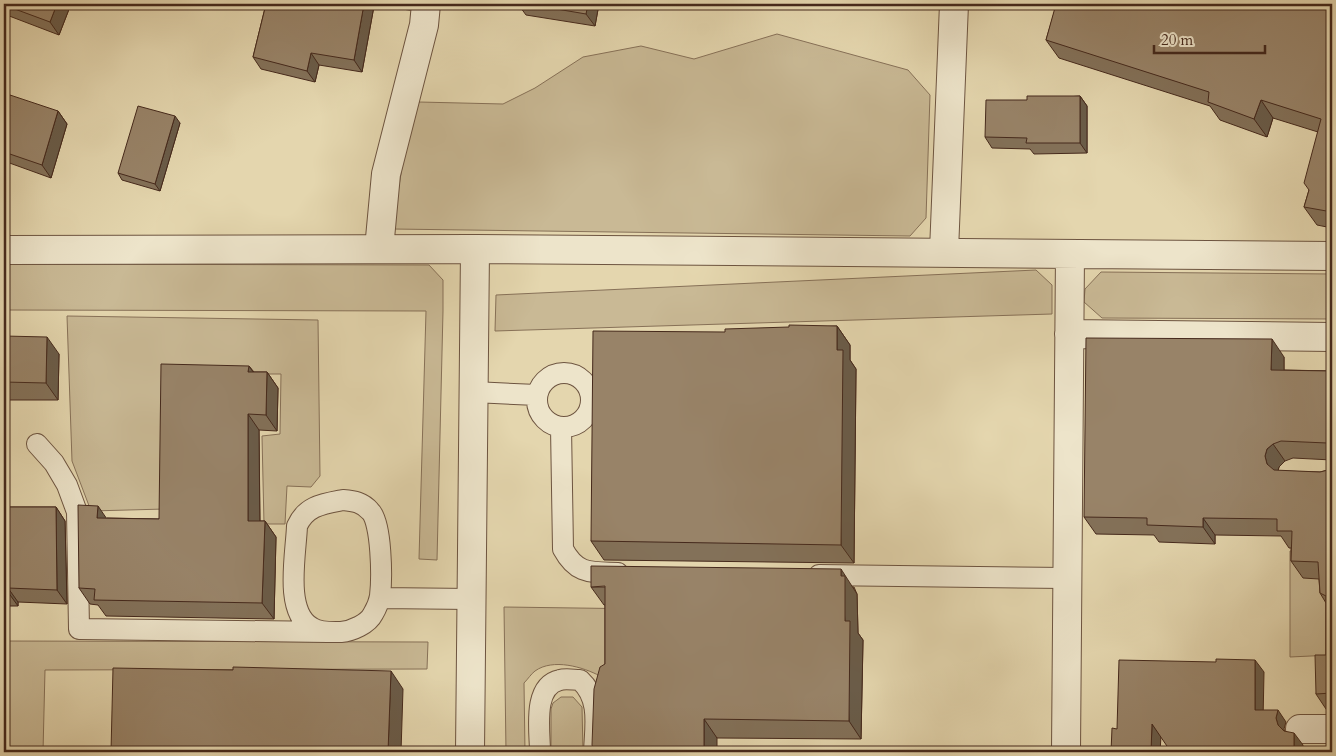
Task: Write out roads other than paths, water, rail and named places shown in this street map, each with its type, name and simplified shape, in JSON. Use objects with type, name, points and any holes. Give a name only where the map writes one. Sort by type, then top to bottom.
[{"type":"street","points":[[379,249],[386,174],[424,25],[426,4]]},
{"type":"street","points":[[944,251],[954,4]]},
{"type":"street","points":[[470,752],[474,249]]},
{"type":"street","points":[[4,250],[944,251],[1332,256]]},
{"type":"street","points":[[1066,752],[1070,254]]},
{"type":"street","points":[[1069,334],[1332,337]]},
{"type":"street","points":[[1300,729],[1332,729]]},
{"type":"lane","points":[[562,373],[579,377],[586,384],[591,400],[585,417],[570,426],[562,427],[546,420],[537,404],[538,395],[546,380],[562,373]]},
{"type":"lane","points":[[473,392],[538,395]]},
{"type":"lane","points":[[562,427],[563,549],[570,562],[585,572],[635,573]]},
{"type":"lane","points":[[37,444],[54,463],[67,485],[77,512],[78,629],[328,632],[348,631],[358,627],[372,616],[380,598],[378,527],[372,512],[358,502],[343,500],[315,506],[302,516],[297,526],[294,594],[301,618],[312,628],[328,632]]},
{"type":"lane","points":[[795,575],[1067,578]]},
{"type":"lane","points":[[380,598],[471,599]]},
{"type":"lane","points":[[540,752],[540,698],[548,687],[559,680],[580,680],[588,688],[596,707],[594,752]]}]
